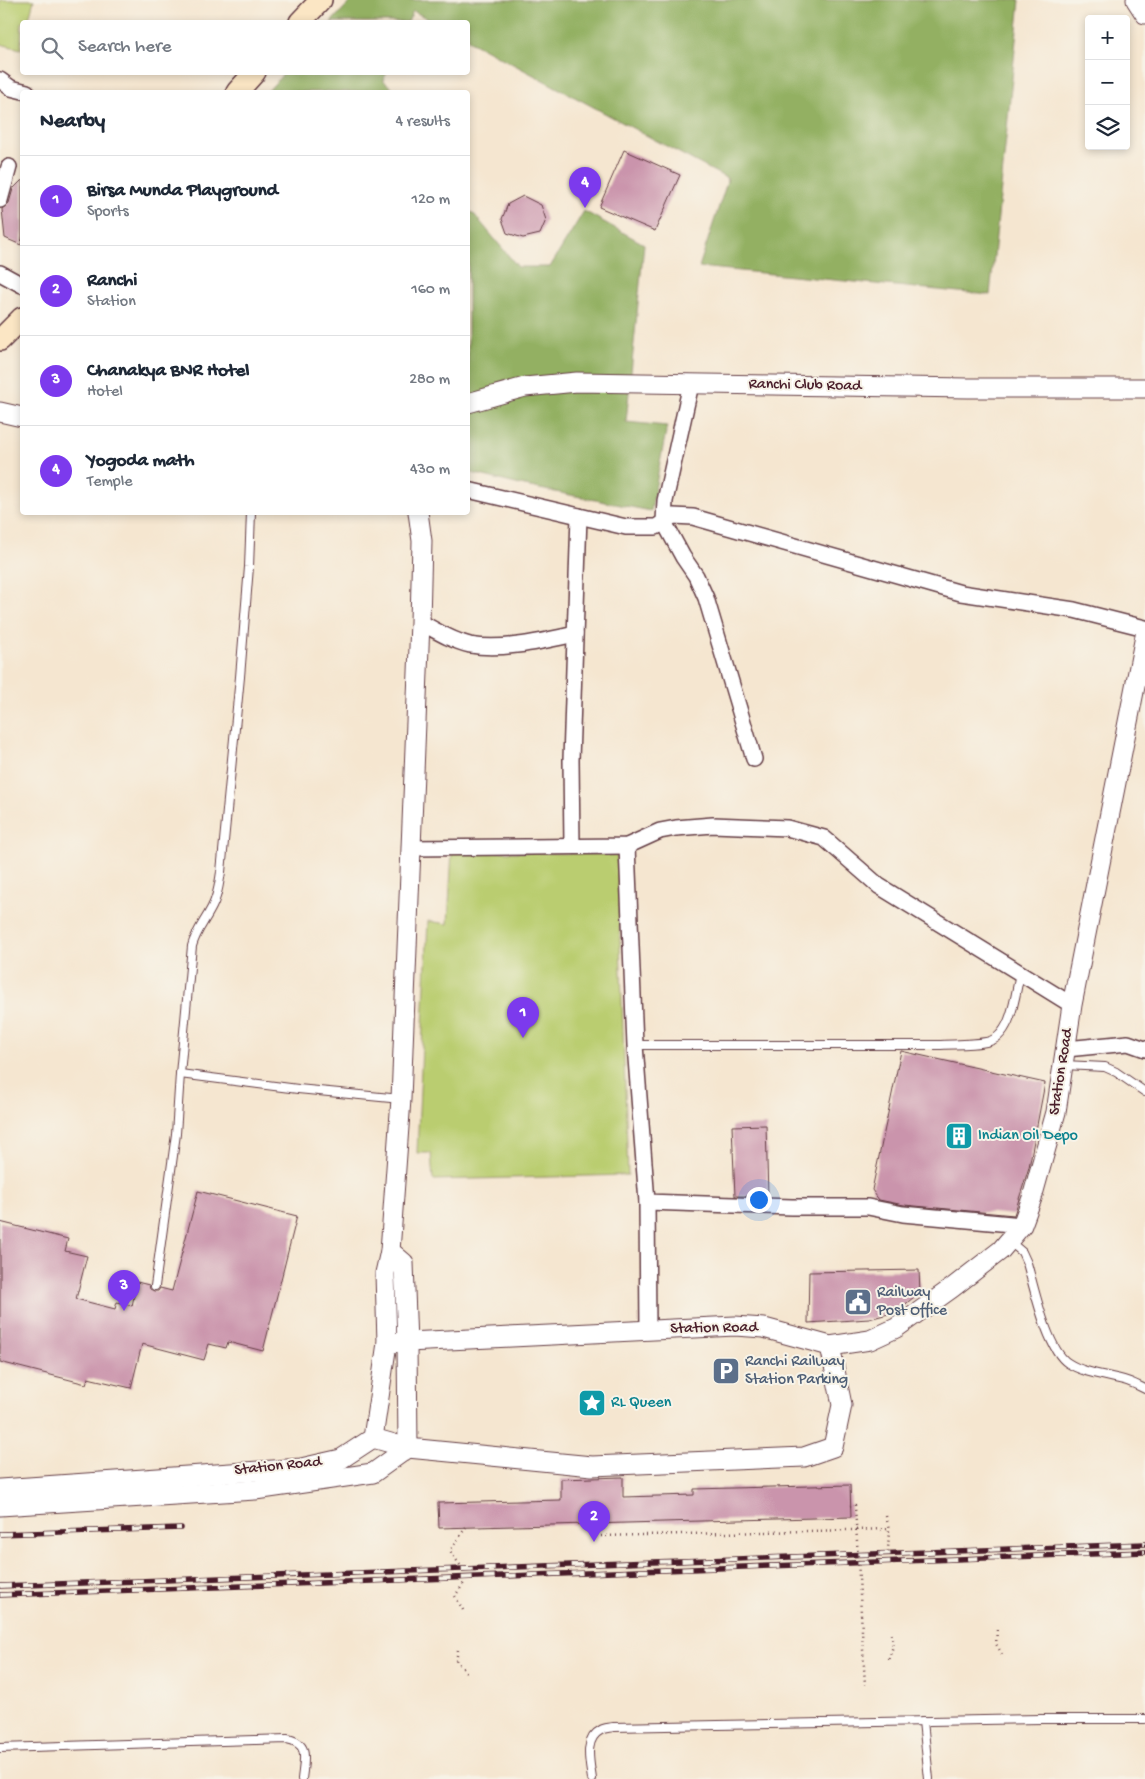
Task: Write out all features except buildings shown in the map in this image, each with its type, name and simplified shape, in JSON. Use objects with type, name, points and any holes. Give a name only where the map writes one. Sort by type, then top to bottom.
[{"type":"main road","points":[[302,20],[320,0]]},
{"type":"main road","points":[[239,90],[252,75]]},
{"type":"main road","points":[[0,340],[20,320]]},
{"type":"street","points":[[1136,0],[1145,14]]},
{"type":"street","points":[[4,87],[20,90]]},
{"type":"street","points":[[0,200],[9,167]]},
{"type":"street","points":[[0,273],[20,284]]},
{"type":"street","name":"Ranchi Club Road","points":[[470,402],[525,387],[569,382],[968,388],[1145,388]]},
{"type":"street","points":[[691,384],[665,502],[664,522],[696,576],[706,598],[754,759]]},
{"type":"street","points":[[0,412],[20,417]]},
{"type":"street","points":[[470,490],[626,527],[656,527],[673,516],[693,517],[961,593],[1074,610],[1145,628]]},
{"type":"street","points":[[418,515],[422,542],[420,622],[401,1098],[390,1251],[385,1273],[387,1343],[373,1438],[408,1448],[592,1466],[804,1457],[833,1447],[842,1405],[830,1346]]},
{"type":"street","points":[[572,846],[571,760],[579,516]]},
{"type":"street","points":[[420,622],[453,639],[470,645],[497,646],[543,641],[575,634]]},
{"type":"street","name":"Station Road","points":[[387,1343],[735,1326],[764,1328],[830,1346],[870,1340],[896,1328],[1001,1250],[1022,1225],[1052,1130],[1072,1005],[1145,636]]},
{"type":"street","points":[[411,848],[627,846],[647,835],[676,828],[713,825],[787,828],[804,832],[824,838],[879,886],[1072,1005]]},
{"type":"street","points":[[627,846],[636,1045],[647,1202],[648,1330]]},
{"type":"street","points":[[1065,1057],[1128,1043],[1145,1049]]},
{"type":"street","points":[[647,1202],[792,1207],[868,1207],[903,1214],[1022,1225]]},
{"type":"street","points":[[390,1251],[404,1263],[408,1448]]},
{"type":"street","name":"Station Road","points":[[0,1489],[301,1468],[342,1459],[373,1438]]},
{"type":"street","points":[[0,1506],[255,1490],[373,1472],[408,1448]]},
{"type":"lane","points":[[155,1286],[176,1134],[192,946],[195,935],[215,901],[222,872],[249,567],[251,515]]},
{"type":"lane","points":[[636,1045],[938,1045],[988,1042],[999,1036],[1008,1026],[1020,973]]},
{"type":"lane","points":[[1065,1057],[1105,1067],[1116,1072],[1145,1092]]},
{"type":"lane","points":[[180,1074],[298,1089],[401,1098]]},
{"type":"lane","points":[[1009,1240],[1022,1252],[1048,1333],[1066,1362],[1082,1369],[1127,1381],[1145,1389]]},
{"type":"lane","points":[[592,1779],[589,1750],[592,1739],[600,1730],[613,1727],[1145,1719]]},
{"type":"lane","points":[[923,1721],[929,1779]]},
{"type":"lane","points":[[0,1748],[286,1739],[297,1741],[302,1747],[305,1755],[302,1779]]},
{"type":"path","points":[[850,1506],[855,1505],[865,1685]]},
{"type":"path","points":[[886,1516],[889,1530],[888,1551]]},
{"type":"path","points":[[592,1524],[601,1536],[889,1530]]},
{"type":"path","points":[[460,1565],[450,1551],[466,1527]]},
{"type":"path","points":[[463,1610],[455,1596],[464,1583]]},
{"type":"path","points":[[997,1630],[996,1644],[1002,1654]]},
{"type":"path","points":[[889,1659],[893,1646],[891,1634]]},
{"type":"path","points":[[458,1650],[456,1662],[468,1674]]},
{"type":"green space","points":[[0,0],[34,0],[29,20],[20,20],[20,49],[0,44]]},
{"type":"green space","points":[[352,0],[1020,0],[990,295],[699,267],[728,179],[470,41],[470,20],[430,20],[413,11],[409,20],[333,20]]},
{"type":"green space","points":[[282,75],[386,75],[383,80],[394,90],[269,90]]},
{"type":"green space","points":[[584,211],[644,244],[626,422],[667,426],[651,511],[520,485],[470,472],[470,212],[518,267],[550,267]]},
{"type":"green space","points":[[452,850],[617,855],[628,1175],[433,1180],[431,1153],[417,1153],[428,921],[448,924]]},
{"type":"railway","points":[[0,1534],[181,1528]]},
{"type":"railway","points":[[0,1586],[1145,1544]]},
{"type":"railway","points":[[0,1595],[1145,1552]]},
{"type":"place","name":"Yogoda math","points":[[585,208]]},
{"type":"place","name":"Birsa Munda Playground","points":[[523,1038]]},
{"type":"place","name":"Indian Oil Depo","points":[[959,1136]]},
{"type":"place","name":"Railway Post Office","points":[[858,1302]]},
{"type":"place","name":"Chanakya BNR Hotel","points":[[124,1311]]},
{"type":"place","name":"Ranchi Railway Station Parking","points":[[726,1371]]},
{"type":"place","name":"RL Queen","points":[[592,1403]]},
{"type":"place","name":"Ranchi","points":[[594,1542]]}]
